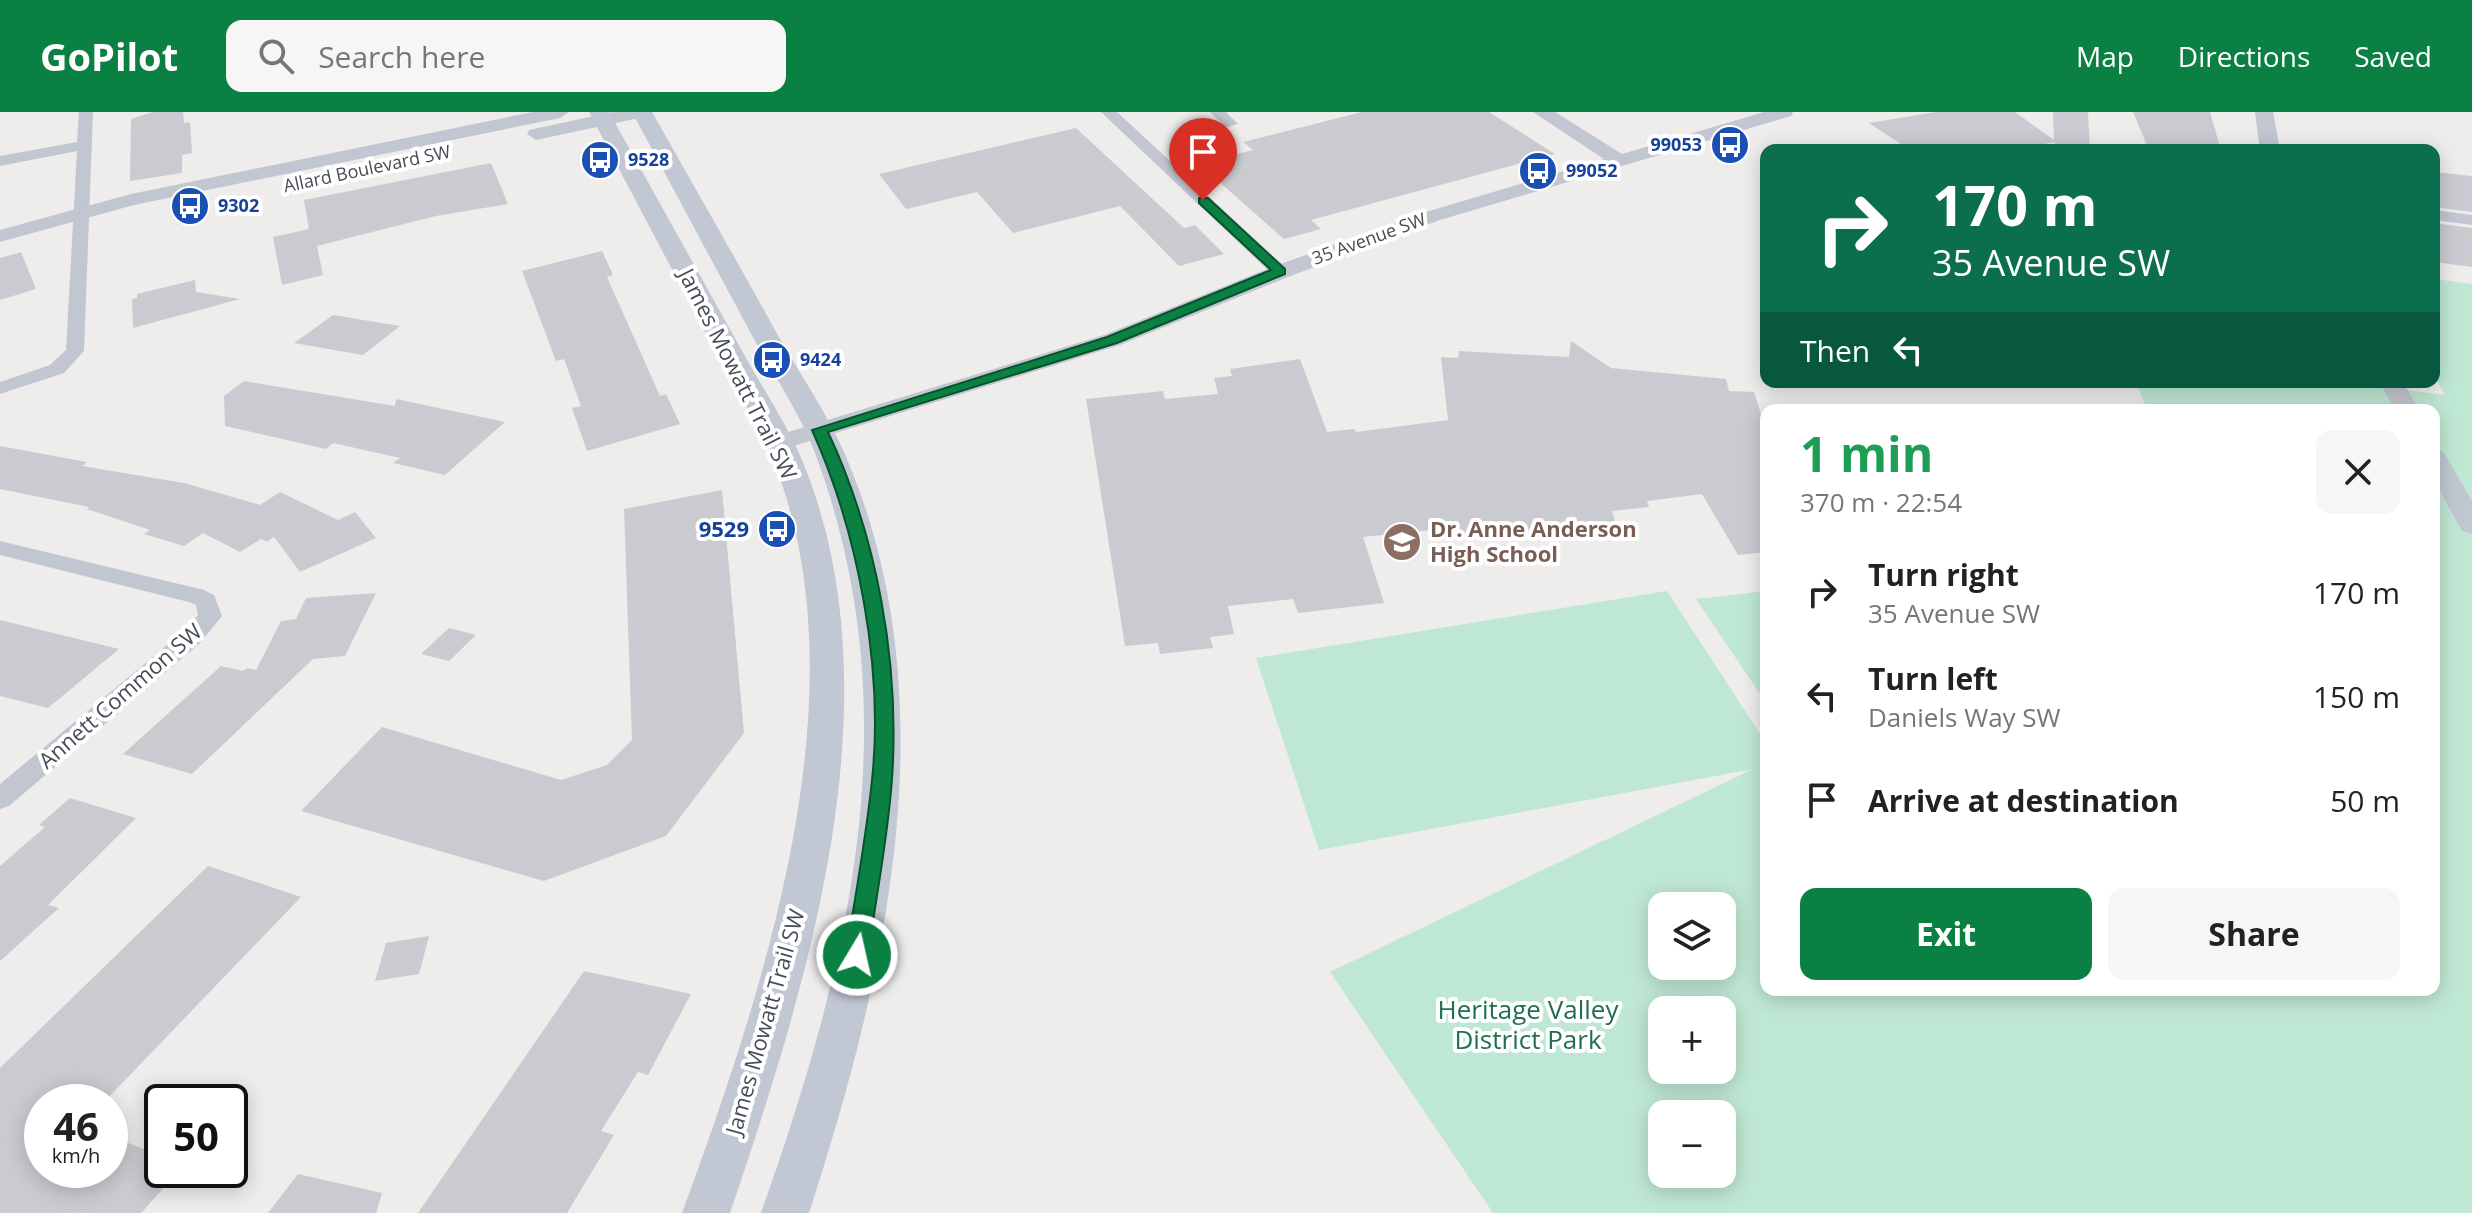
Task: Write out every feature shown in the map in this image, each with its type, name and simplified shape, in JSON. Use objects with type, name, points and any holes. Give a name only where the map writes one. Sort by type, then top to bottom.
[{"type":"main road","name":"James Mowatt Trail SW","points":[[641,112],[820,430],[844,484],[862,548],[874,618],[882,701],[882,778],[857,955],[833,1060],[785,1213]]},
{"type":"main road","name":"James Mowatt Trail SW","points":[[602,116],[778,443],[804,510],[824,623],[826,690],[815,813],[780,979],[739,1122],[706,1213]]},
{"type":"street","points":[[0,388],[57,369],[75,351],[86,112]]},
{"type":"street","name":"Allard Boulevard SW","points":[[0,236],[82,216],[131,200],[560,112]]},
{"type":"street","name":"Allard Boulevard SW","points":[[82,216],[115,217],[278,187],[602,116],[641,112]]},
{"type":"street","points":[[1108,112],[1280,272]]},
{"type":"street","points":[[1217,112],[1231,124]]},
{"type":"street","points":[[1542,112],[1620,161]]},
{"type":"street","name":"35 Avenue SW","points":[[778,443],[1112,340],[1280,272],[1433,216],[1784,112]]},
{"type":"street","points":[[2264,112],[2269,144]]},
{"type":"street","points":[[0,161],[84,145]]},
{"type":"street","points":[[2440,216],[2472,220]]},
{"type":"street","points":[[2440,468],[2472,525]]},
{"type":"street","name":"Annett Common SW","points":[[0,548],[196,596],[206,601],[210,616],[198,632],[0,799]]},
{"type":"green space","name":"Heritage Valley District Park","points":[[2440,280],[2472,284],[2472,1213],[1493,1213],[1330,972],[1753,769],[1319,850],[1256,658],[1667,591],[1760,734],[1760,996],[2440,996],[2440,404],[2145,404],[2138,388],[2390,388],[2445,395],[2440,386]]},
{"type":"green space","points":[[1760,592],[1760,694],[1696,599]]},
{"type":"building","points":[[153,112],[183,112],[184,123],[190,122],[192,153],[182,155],[182,173],[130,181],[131,119]]},
{"type":"building","points":[[1362,112],[1489,112],[1555,154],[1311,220],[1321,229],[1284,239],[1199,164],[1253,150],[1243,142]]},
{"type":"building","points":[[1936,112],[2015,112],[2054,140],[2053,112],[2088,112],[2090,144],[1901,144],[1869,123]]},
{"type":"building","points":[[2133,112],[2210,112],[2219,144],[2146,144]]},
{"type":"building","points":[[1076,128],[1184,228],[1195,225],[1224,254],[1179,266],[1120,206],[1013,233],[977,192],[906,209],[879,174]]},
{"type":"building","points":[[491,163],[508,204],[436,216],[317,246],[323,275],[282,285],[273,237],[309,229],[304,200]]},
{"type":"building","points":[[2440,173],[2472,176],[2472,212],[2440,208]]},
{"type":"building","points":[[2440,224],[2472,228],[2472,267],[2440,263]]},
{"type":"building","points":[[602,251],[613,275],[607,277],[660,396],[666,394],[680,424],[587,451],[572,408],[581,406],[564,359],[556,361],[522,271]]},
{"type":"building","points":[[21,252],[36,289],[0,300],[0,258]]},
{"type":"building","points":[[195,280],[196,292],[240,299],[133,328],[132,299],[137,298],[137,294]]},
{"type":"building","points":[[333,315],[400,326],[363,355],[294,343]]},
{"type":"building","name":"Dr. Anne Anderson High School","points":[[1571,341],[1611,368],[1726,379],[1729,391],[1754,392],[1760,411],[1760,553],[1738,555],[1702,494],[1647,501],[1649,507],[1612,511],[1615,521],[1559,527],[1559,530],[1453,537],[1450,528],[1363,537],[1384,603],[1298,613],[1293,599],[1228,606],[1234,634],[1210,637],[1213,648],[1160,654],[1158,643],[1125,646],[1086,399],[1163,391],[1165,399],[1218,394],[1214,378],[1232,376],[1230,369],[1300,359],[1327,432],[1354,429],[1356,432],[1448,420],[1441,357],[1458,358],[1459,351],[1569,357]]},
{"type":"building","points":[[244,381],[395,406],[396,399],[505,422],[445,475],[393,463],[400,458],[333,443],[326,449],[225,426],[224,396]]},
{"type":"building","points":[[0,446],[87,462],[82,466],[184,483],[260,505],[280,492],[338,520],[355,512],[376,538],[300,572],[274,537],[267,542],[261,539],[240,552],[203,533],[184,546],[144,534],[150,530],[87,509],[89,507],[0,489]]},
{"type":"building","points":[[722,490],[744,733],[666,836],[544,881],[301,811],[382,727],[561,780],[607,765],[632,740],[624,509]]},
{"type":"building","points":[[376,593],[345,656],[313,659],[192,774],[123,754],[221,666],[243,671],[247,668],[256,670],[281,621],[296,619],[306,598]]},
{"type":"building","points":[[0,620],[119,649],[48,708],[0,696]]},
{"type":"building","points":[[449,628],[476,635],[449,661],[421,654]]},
{"type":"building","points":[[70,798],[136,818],[48,905],[59,908],[0,961],[0,866],[45,827],[39,825]]},
{"type":"building","points":[[208,866],[301,897],[121,1084],[24,1084],[24,1188],[128,1188],[128,1143],[144,1149],[144,1188],[164,1188],[141,1213],[0,1213],[0,1068]]},
{"type":"building","points":[[429,936],[419,974],[375,981],[386,943]]},
{"type":"building","points":[[584,971],[691,994],[648,1075],[638,1072],[601,1131],[614,1135],[567,1213],[418,1213]]},
{"type":"building","points":[[298,1174],[382,1193],[376,1213],[268,1213]]},
{"type":"place","name":"99053","points":[[1730,145]]},
{"type":"place","name":"9528","points":[[600,160]]},
{"type":"place","name":"99052","points":[[1538,171]]},
{"type":"place","name":"9302","points":[[190,206]]},
{"type":"place","name":"9424","points":[[772,360]]},
{"type":"place","name":"9529","points":[[777,529]]},
{"type":"place","name":"Dr. Anne Anderson High School","points":[[1402,542]]},
{"type":"route","points":[[857,955],[874,857],[882,778],[882,701],[874,618],[859,534],[844,484],[820,430],[1112,340],[1280,272],[1203,200]]}]
